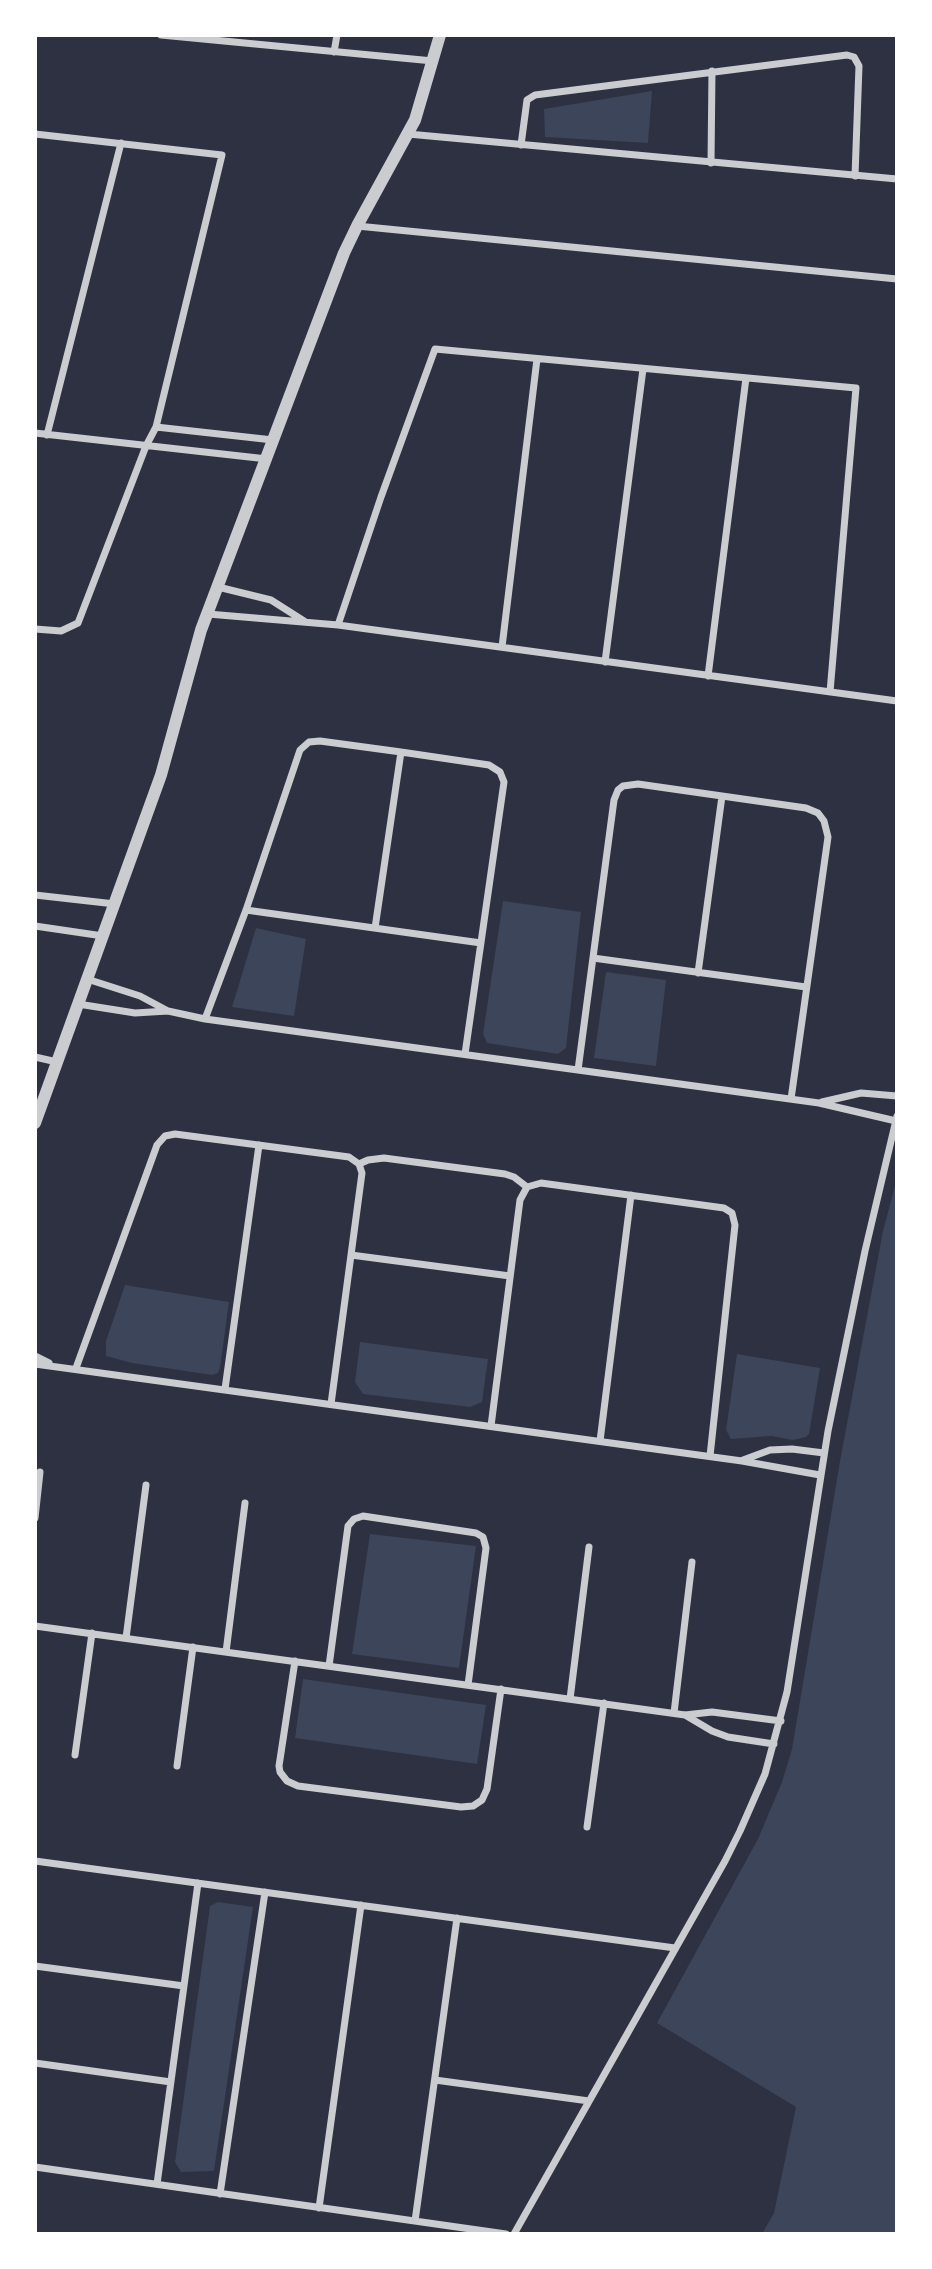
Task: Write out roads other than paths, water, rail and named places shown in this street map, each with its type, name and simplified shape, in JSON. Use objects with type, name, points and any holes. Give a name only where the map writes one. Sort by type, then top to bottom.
[{"type":"street","points":[[161,35],[433,61]]},
{"type":"street","points":[[334,52],[337,35]]},
{"type":"street","points":[[35,1123],[161,775],[201,630],[337,272],[357,226],[419,110],[440,35]]},
{"type":"street","points":[[521,145],[527,100],[530,97],[847,55],[854,57],[859,66],[855,176]]},
{"type":"street","points":[[711,163],[712,71]]},
{"type":"street","points":[[35,134],[222,155],[156,427],[146,446],[78,623],[61,631],[35,629]]},
{"type":"street","points":[[408,134],[897,178]]},
{"type":"street","points":[[47,435],[121,143]]},
{"type":"street","points":[[357,226],[897,279]]},
{"type":"street","points":[[338,625],[435,349],[856,388],[830,692]]},
{"type":"street","points":[[502,648],[537,359]]},
{"type":"street","points":[[605,662],[643,369]]},
{"type":"street","points":[[708,676],[746,378]]},
{"type":"street","points":[[156,427],[274,440]]},
{"type":"street","points":[[35,433],[267,459]]},
{"type":"street","points":[[218,587],[271,600],[308,623]]},
{"type":"street","points":[[208,614],[338,625],[897,702]]},
{"type":"street","points":[[205,1018],[246,910],[296,761],[304,746],[313,741],[326,741],[484,763],[500,772],[504,788],[466,1054]]},
{"type":"street","points":[[375,928],[401,752]]},
{"type":"street","points":[[578,1070],[614,800],[623,786],[638,784],[806,808],[818,813],[824,821],[828,837],[791,1099]]},
{"type":"street","points":[[698,973],[722,796]]},
{"type":"street","points":[[35,895],[115,904]]},
{"type":"street","points":[[246,910],[481,943]]},
{"type":"street","points":[[35,926],[103,936]]},
{"type":"street","points":[[593,958],[806,987]]},
{"type":"street","points":[[87,979],[140,996],[168,1011]]},
{"type":"street","points":[[78,1004],[135,1013],[168,1011],[819,1103],[896,1118],[864,1251],[820,1475],[780,1721],[765,1774],[740,1831],[514,2234]]},
{"type":"street","points":[[35,1057],[57,1062]]},
{"type":"street","points":[[819,1103],[861,1093],[897,1096]]},
{"type":"street","points":[[76,1368],[157,1146],[165,1136],[175,1133],[349,1157],[359,1164],[362,1173],[331,1404]]},
{"type":"street","points":[[225,1389],[259,1145]]},
{"type":"street","points":[[359,1164],[384,1158],[505,1174],[527,1187]]},
{"type":"street","points":[[491,1426],[520,1200],[527,1187],[541,1183],[631,1195],[724,1208],[732,1213],[735,1225],[710,1456]]},
{"type":"street","points":[[600,1441],[631,1195]]},
{"type":"street","points":[[351,1255],[510,1276]]},
{"type":"street","points":[[35,1356],[53,1365]]},
{"type":"street","points":[[35,1364],[710,1456],[820,1475]]},
{"type":"street","points":[[742,1461],[760,1452],[781,1449],[824,1453]]},
{"type":"street","points":[[35,1518],[40,1472]]},
{"type":"street","points":[[126,1638],[146,1485]]},
{"type":"street","points":[[226,1652],[245,1503]]},
{"type":"street","points":[[329,1666],[347,1531],[351,1522],[363,1517],[476,1533],[483,1537],[485,1548],[468,1685]]},
{"type":"street","points":[[570,1699],[589,1547]]},
{"type":"street","points":[[674,1713],[692,1562]]},
{"type":"street","points":[[35,1626],[685,1715],[712,1712],[780,1721]]},
{"type":"street","points":[[75,1755],[92,1633]]},
{"type":"street","points":[[177,1766],[193,1647]]},
{"type":"street","points":[[295,1661],[280,1760],[281,1772],[292,1784],[325,1789],[461,1807],[478,1804],[488,1789],[501,1689]]},
{"type":"street","points":[[587,1827],[604,1703]]},
{"type":"street","points":[[685,1715],[728,1737],[774,1744]]},
{"type":"street","points":[[35,1861],[676,1948]]},
{"type":"street","points":[[157,2185],[198,1883]]},
{"type":"street","points":[[220,2194],[265,1892]]},
{"type":"street","points":[[319,2207],[361,1905]]},
{"type":"street","points":[[415,2221],[457,1918]]},
{"type":"street","points":[[35,1966],[184,1986]]},
{"type":"street","points":[[35,2063],[171,2081]]},
{"type":"street","points":[[435,2080],[589,2101]]},
{"type":"street","points":[[35,2167],[506,2234]]}]
